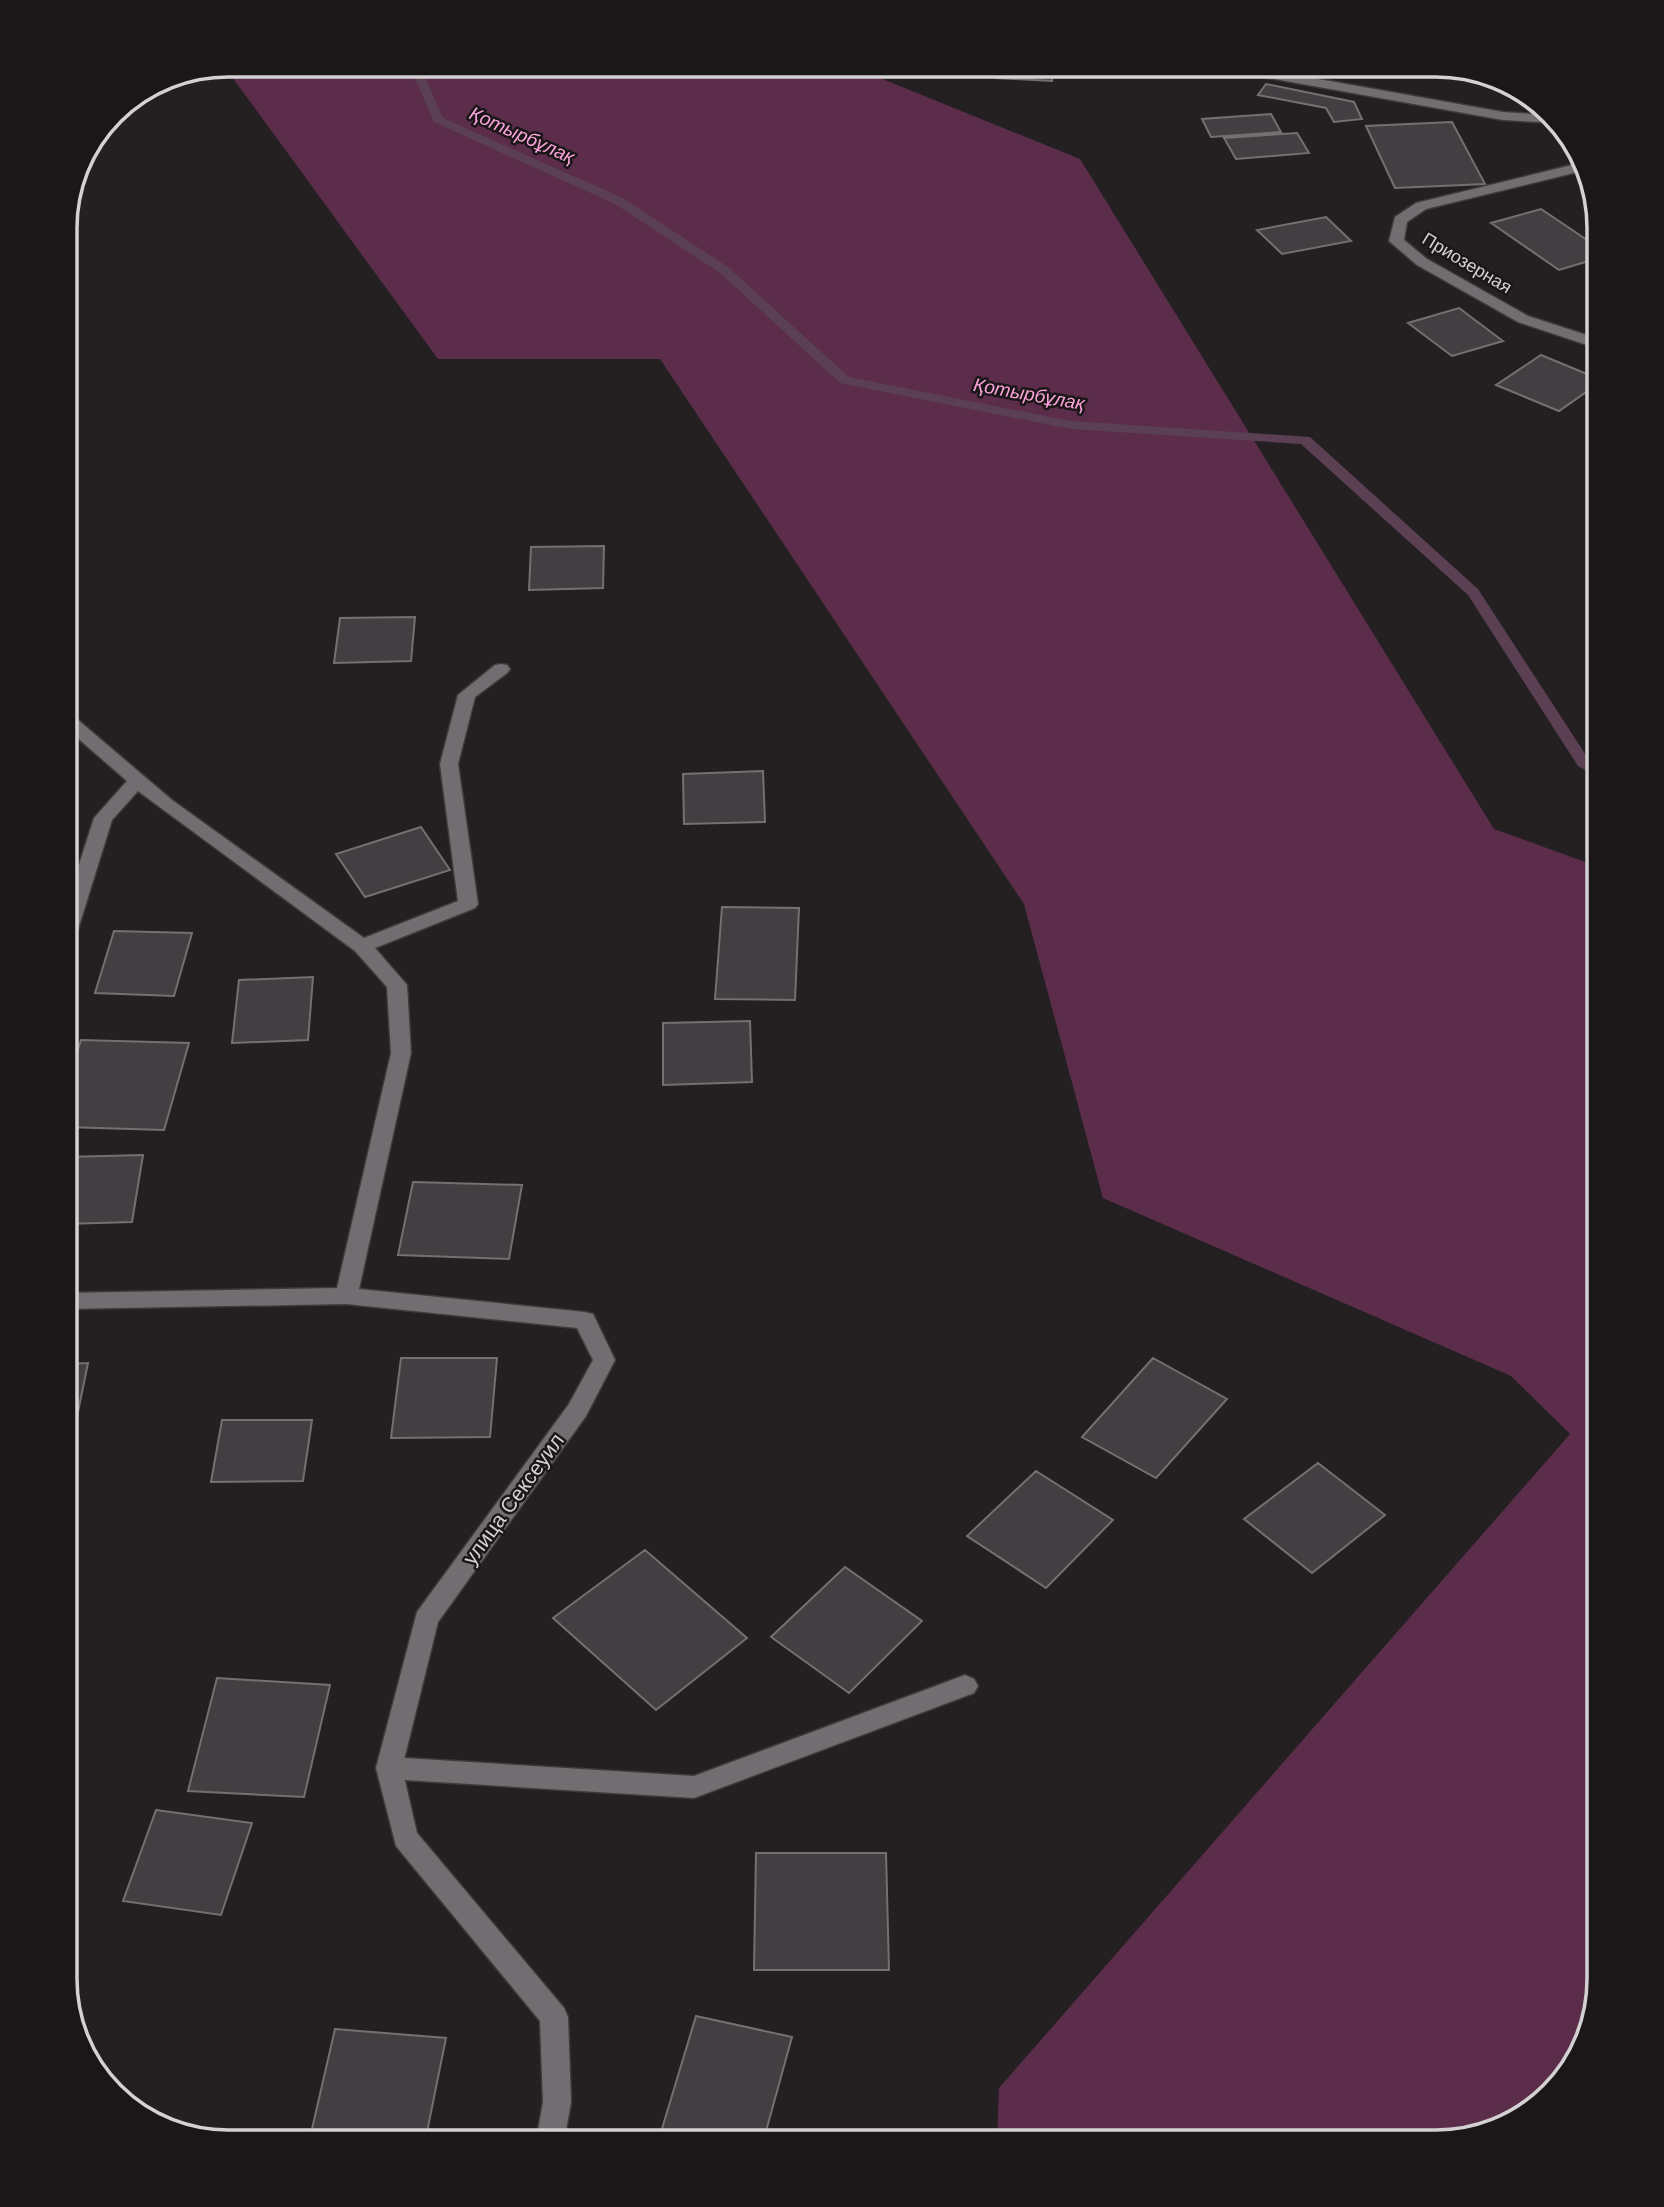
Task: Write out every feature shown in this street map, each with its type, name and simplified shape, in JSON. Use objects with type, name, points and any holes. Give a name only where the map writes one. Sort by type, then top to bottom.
[{"type":"street","points":[[1285,77],[1503,116],[1541,119]]},
{"type":"street","name":"Приозерная","points":[[1575,168],[1421,206],[1400,220],[1396,241],[1422,262],[1523,319],[1587,340]]},
{"type":"street","points":[[362,946],[468,904],[449,764],[467,695],[501,669]]},
{"type":"street","points":[[77,728],[165,804],[362,946],[397,985],[401,1053],[346,1296]]},
{"type":"street","points":[[77,901],[103,818],[138,780]]},
{"type":"street","name":"улица Сексеуил","points":[[77,1301],[346,1296],[585,1320],[604,1360],[578,1410],[426,1619],[390,1768],[405,1838],[554,2017],[557,2102],[552,2130]]},
{"type":"street","points":[[390,1768],[694,1787],[965,1686]]},
{"type":"shaded area","points":[[232,77],[878,77],[1080,159],[1494,829],[1587,863],[1586,1999],[1576,2037],[1562,2063],[1536,2093],[1520,2105],[1494,2119],[1475,2125],[1436,2130],[997,2130],[999,2088],[1570,1434],[1511,1376],[1103,1198],[1024,904],[660,359],[438,359]]},
{"type":"building","points":[[996,77],[1052,77],[1052,81]]},
{"type":"building","points":[[1266,84],[1354,102],[1362,119],[1334,122],[1326,108],[1258,95]]},
{"type":"building","points":[[1271,114],[1281,132],[1211,137],[1202,119]]},
{"type":"building","points":[[1452,122],[1485,184],[1395,188],[1366,126]]},
{"type":"building","points":[[1297,133],[1309,153],[1236,159],[1224,138]]},
{"type":"building","points":[[1541,209],[1587,240],[1587,262],[1559,270],[1491,223]]},
{"type":"building","points":[[1326,217],[1351,241],[1282,254],[1257,230]]},
{"type":"building","points":[[1459,308],[1503,341],[1452,356],[1408,323]]},
{"type":"building","points":[[1541,355],[1587,374],[1587,391],[1559,411],[1496,385]]},
{"type":"building","points":[[604,546],[603,588],[529,590],[531,547]]},
{"type":"building","points":[[415,617],[411,661],[334,663],[340,618]]},
{"type":"building","points":[[763,771],[765,822],[684,824],[683,774]]},
{"type":"building","points":[[421,827],[450,870],[365,897],[336,854]]},
{"type":"building","points":[[722,907],[799,908],[795,1000],[715,999]]},
{"type":"building","points":[[114,931],[192,933],[174,996],[95,993]]},
{"type":"building","points":[[313,977],[308,1040],[232,1043],[239,980]]},
{"type":"building","points":[[750,1021],[752,1082],[663,1085],[663,1023]]},
{"type":"building","points":[[81,1040],[189,1043],[164,1130],[77,1127],[77,1052]]},
{"type":"building","points":[[143,1155],[132,1222],[77,1224],[77,1157]]},
{"type":"building","points":[[413,1182],[522,1185],[509,1259],[398,1255]]},
{"type":"building","points":[[401,1358],[497,1358],[490,1437],[391,1438]]},
{"type":"building","points":[[1153,1358],[1227,1399],[1156,1478],[1082,1437]]},
{"type":"building","points":[[77,1363],[88,1363],[77,1417]]},
{"type":"building","points":[[222,1420],[312,1420],[303,1481],[211,1482]]},
{"type":"building","points":[[1318,1463],[1385,1515],[1312,1573],[1244,1519]]},
{"type":"building","points":[[1036,1471],[1113,1520],[1046,1588],[967,1536]]},
{"type":"building","points":[[645,1550],[747,1638],[656,1710],[553,1618]]},
{"type":"building","points":[[845,1567],[922,1621],[849,1693],[771,1637]]},
{"type":"building","points":[[217,1678],[330,1685],[304,1797],[188,1791]]},
{"type":"building","points":[[156,1810],[252,1823],[221,1915],[123,1901]]},
{"type":"building","points":[[756,1853],[886,1853],[889,1970],[754,1970]]},
{"type":"building","points":[[696,2016],[792,2037],[766,2130],[662,2130]]},
{"type":"building","points":[[335,2029],[446,2038],[427,2130],[312,2130]]},
{"type":"waterway","name":"Қотырбұлақ","points":[[419,77],[438,120],[619,201],[724,270],[845,380],[1071,425],[1305,440],[1473,592],[1587,766]]}]
